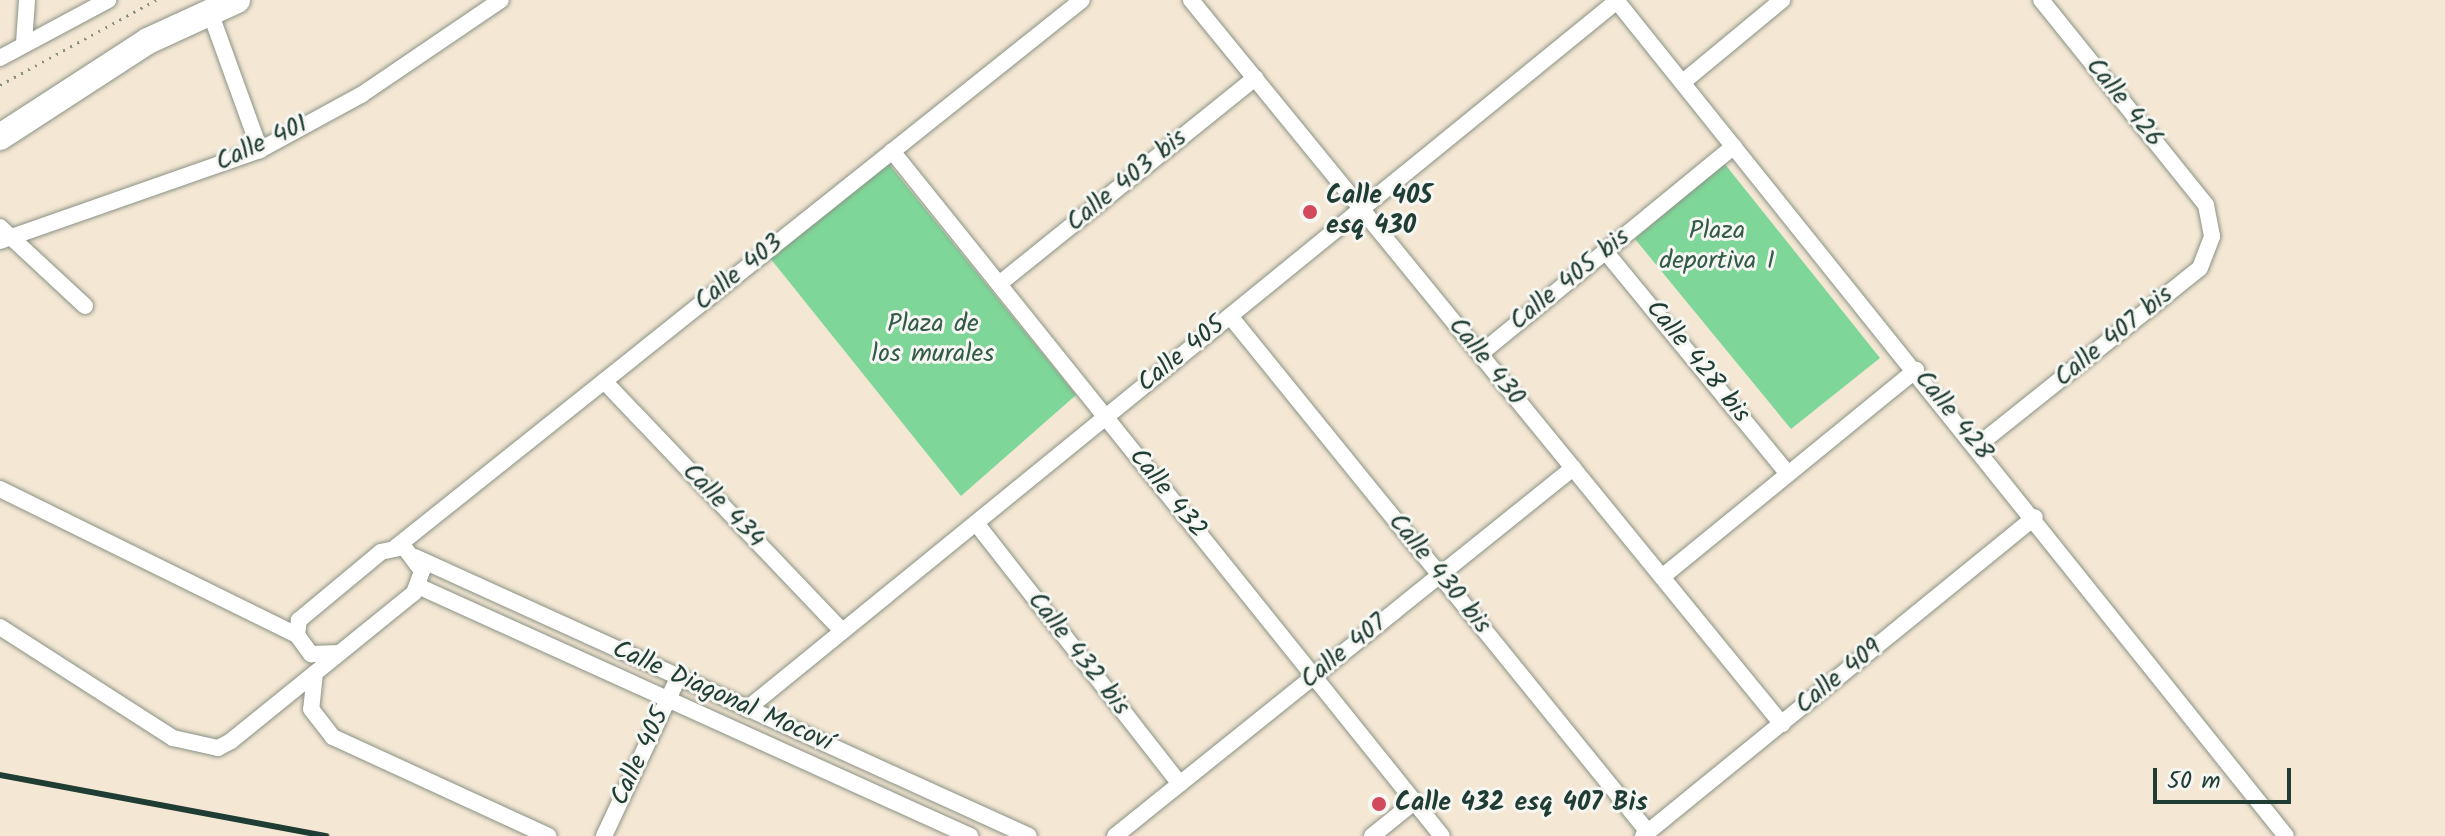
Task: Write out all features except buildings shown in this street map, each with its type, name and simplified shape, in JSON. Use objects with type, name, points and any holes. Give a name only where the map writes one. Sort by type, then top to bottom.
[{"type":"main road","points":[[0,137],[89,76],[237,0]]},
{"type":"street","points":[[24,43],[27,0]]},
{"type":"street","points":[[0,58],[108,0]]},
{"type":"street","name":"Calle 401","points":[[2,235],[260,150],[361,95],[501,0]]},
{"type":"street","name":"Calle 403","points":[[297,635],[304,614],[396,547],[1082,0]]},
{"type":"street","name":"Calle 430","points":[[1191,0],[1782,724]]},
{"type":"street","name":"Calle 428","points":[[1617,0],[2035,517],[2286,836]]},
{"type":"street","name":"Calle 405","points":[[747,709],[1617,0]]},
{"type":"street","points":[[1683,82],[1782,0]]},
{"type":"street","name":"Calle 426","points":[[2041,0],[2206,205]]},
{"type":"street","points":[[210,12],[260,150]]},
{"type":"street","name":"Calle 403 bis","points":[[999,284],[1255,78]]},
{"type":"street","name":"Calle 405 bis","points":[[1480,354],[1734,146]]},
{"type":"street","name":"Calle 432","points":[[892,151],[1442,836]]},
{"type":"street","name":"Calle 407 bis","points":[[1977,446],[2200,268],[2212,236],[2206,205]]},
{"type":"street","points":[[2,235],[85,306]]},
{"type":"street","name":"Calle 428 bis","points":[[1605,251],[1788,474]]},
{"type":"street","name":"Calle 430 bis","points":[[1230,316],[1646,834]]},
{"type":"street","points":[[1662,577],[1916,370]]},
{"type":"street","name":"Calle 434","points":[[604,381],[842,631]]},
{"type":"street","name":"Calle 407","points":[[1115,836],[1573,468]]},
{"type":"street","points":[[0,489],[297,635],[311,654],[339,653]]},
{"type":"street","name":"Calle 409","points":[[1646,834],[2035,517]]},
{"type":"street","name":"Calle 432 bis","points":[[976,523],[1180,784]]},
{"type":"street","points":[[0,627],[189,745],[218,748],[420,587],[415,557],[396,547]]},
{"type":"street","name":"Calle Diagonal Mocoví","points":[[415,557],[1029,836]]},
{"type":"street","name":"Calle Diagonal Mocoví","points":[[420,587],[970,836]]},
{"type":"street","points":[[315,673],[311,709],[333,737],[548,836]]},
{"type":"street","name":"Calle 405","points":[[604,836],[678,678]]},
{"type":"street","points":[[1372,836],[1414,802]]},
{"type":"street","points":[[970,836],[979,814]]},
{"type":"path","points":[[0,85],[156,0]]},
{"type":"green space","name":"Plaza de los murales","points":[[888,163],[1076,395],[961,496],[770,258]]},
{"type":"green space","name":"Plaza deportiva I","points":[[1724,163],[1880,358],[1791,429],[1635,239]]},
{"type":"railway","points":[[0,775],[326,836]]},
{"type":"place","name":"Calle 405 esq 430","points":[[1310,212]]},
{"type":"place","name":"Calle 432 esq 407 Bis","points":[[1379,804]]}]
